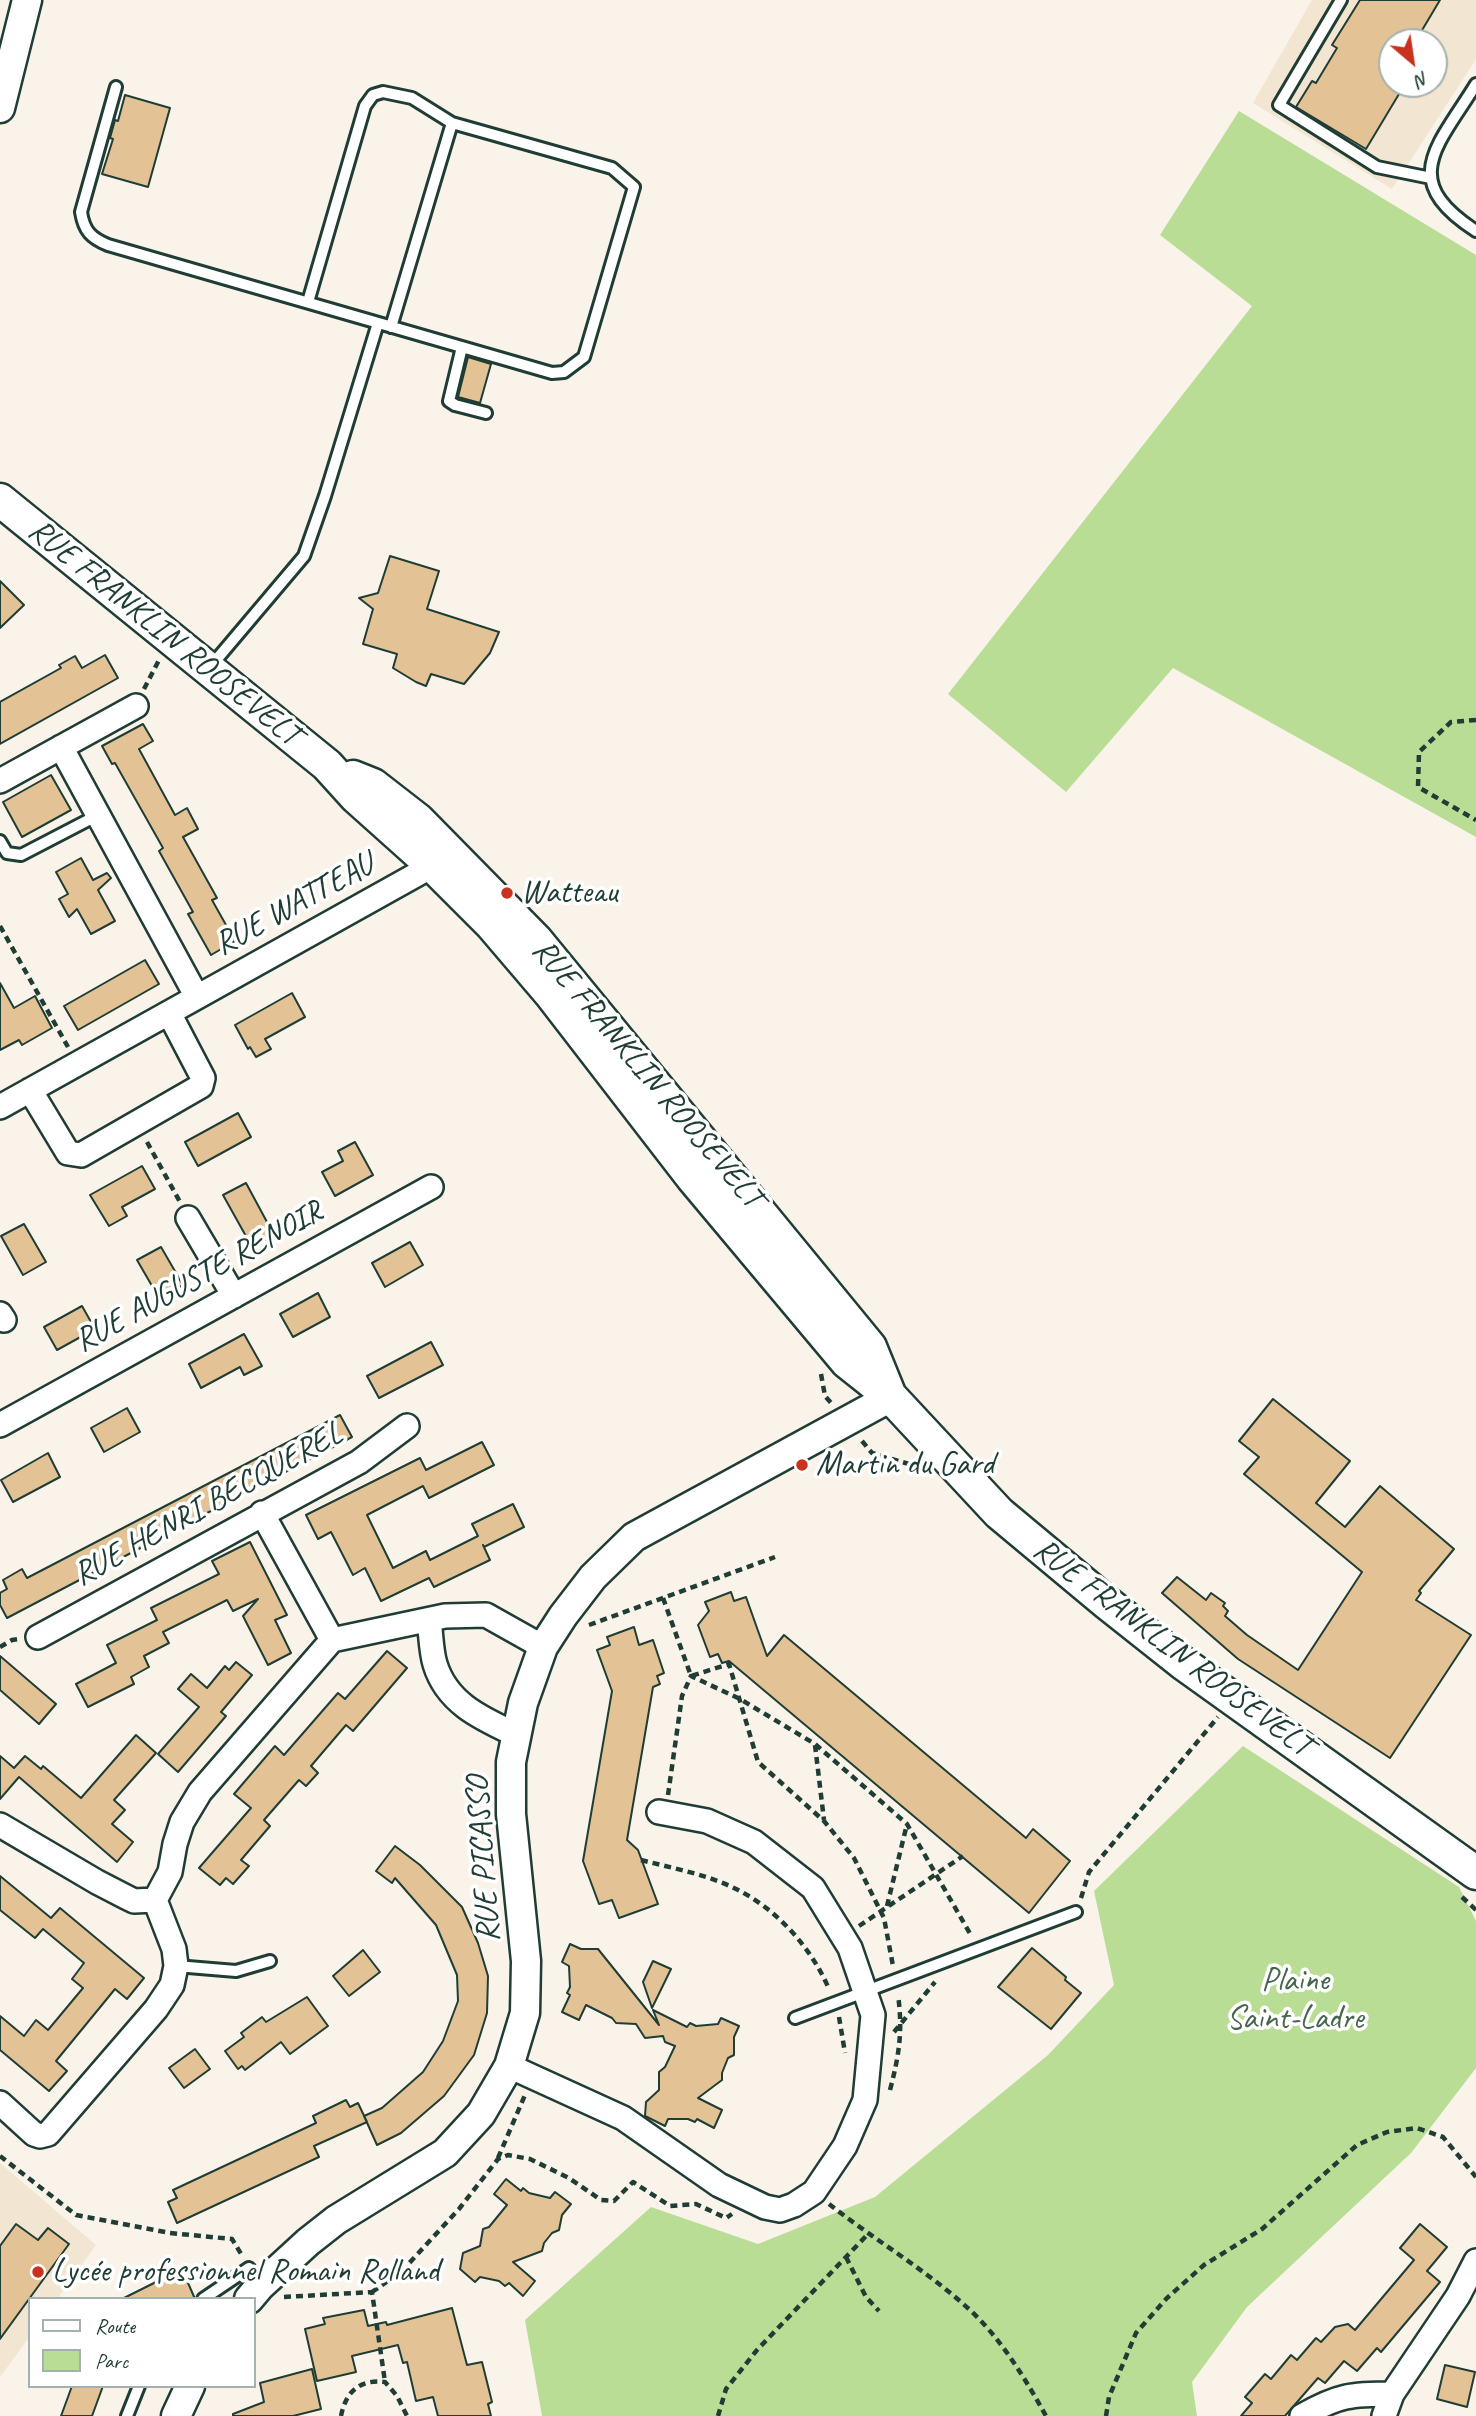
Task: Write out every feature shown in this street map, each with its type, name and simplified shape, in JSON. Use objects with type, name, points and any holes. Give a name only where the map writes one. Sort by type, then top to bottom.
[{"type":"main road","name":"RUE FRANKLIN ROOSEVELT","points":[[0,500],[327,765],[373,785],[418,820],[440,858],[536,940],[825,1289],[870,1347],[891,1397],[999,1513],[1107,1604],[1184,1664],[1476,1873]]},
{"type":"street","points":[[0,108],[27,0]]},
{"type":"street","points":[[0,781],[136,706]]},
{"type":"street","points":[[61,747],[197,997]]},
{"type":"street","name":"RUE WATTEAU","points":[[0,1107],[440,858]]},
{"type":"street","points":[[30,1090],[68,1153],[81,1154],[201,1086],[203,1078],[169,1013]]},
{"type":"street","name":"RUE AUGUSTE RENOIR","points":[[0,1424],[431,1188]]},
{"type":"street","points":[[188,1218],[234,1296]]},
{"type":"street","name":"RUE PICASSO","points":[[253,2284],[336,2220],[445,2153],[521,2071],[526,1961],[511,1814],[511,1762],[523,1703],[543,1647],[563,1616],[593,1577],[634,1537],[891,1397]]},
{"type":"street","name":"RUE HENRI BECQUEREL","points":[[38,1637],[359,1462],[407,1426]]},
{"type":"street","points":[[262,1513],[332,1640]]},
{"type":"street","points":[[0,2103],[34,2134],[48,2134],[156,2009],[172,1985],[176,1966],[174,1949],[155,1900],[170,1872],[174,1844],[182,1822],[200,1792],[332,1640],[445,1616],[486,1615],[543,1647]]},
{"type":"street","points":[[429,1620],[435,1664],[447,1690],[473,1714],[517,1735]]},
{"type":"street","points":[[521,2071],[623,2118],[719,2185],[765,2207],[780,2210],[814,2192],[845,2146],[865,2100],[873,2015],[850,1948],[813,1888],[754,1842],[707,1821],[662,1812]]},
{"type":"street","points":[[0,1825],[134,1901],[155,1900]]},
{"type":"street","points":[[1384,2416],[1392,2394],[1458,2296],[1476,2261]]},
{"type":"street","points":[[176,2416],[189,2388]]},
{"type":"street","points":[[1302,2416],[1328,2401],[1351,2394],[1392,2394]]},
{"type":"lane","points":[[1341,0],[1279,105],[1377,167],[1432,178]]},
{"type":"lane","points":[[1476,84],[1435,150],[1430,169],[1439,201],[1454,217],[1476,231]]},
{"type":"lane","points":[[116,87],[81,212],[84,227],[94,239],[391,327],[552,373],[564,372],[584,357],[634,187],[612,168],[452,123],[412,98],[383,92],[373,95],[365,106],[308,302]]},
{"type":"lane","points":[[391,327],[452,123]]},
{"type":"lane","points":[[209,668],[304,556],[378,323]]},
{"type":"lane","points":[[462,347],[449,401],[486,414]]},
{"type":"lane","points":[[0,841],[7,853],[21,855],[98,815]]},
{"type":"lane","points":[[795,2018],[1076,1912]]},
{"type":"lane","points":[[176,1966],[236,1971],[270,1961]]},
{"type":"lane","points":[[210,2297],[253,2284]]},
{"type":"lane","points":[[127,2416],[138,2388]]},
{"type":"path","points":[[136,706],[162,655]]},
{"type":"path","points":[[1476,720],[1451,722],[1419,752],[1418,787],[1476,820]]},
{"type":"path","points":[[0,926],[77,1063]]},
{"type":"path","points":[[136,1122],[188,1218]]},
{"type":"path","points":[[586,1626],[775,1557]]},
{"type":"path","points":[[662,1812],[682,1696],[691,1676],[740,1699],[815,1744],[907,1824],[972,1936],[893,2034]]},
{"type":"path","points":[[1076,1912],[1089,1872],[1219,1716]]},
{"type":"path","points":[[815,1744],[824,1821]]},
{"type":"path","points":[[884,1917],[907,1824]]},
{"type":"path","points":[[843,1937],[963,1856]]},
{"type":"path","points":[[641,1860],[735,1888],[761,1904],[783,1923],[804,1947],[823,1976],[835,2003],[843,2034],[845,2060]]},
{"type":"path","points":[[0,2156],[76,2215],[170,2233],[232,2239],[253,2284],[279,2298],[372,2292],[401,2272],[459,2209],[498,2159],[521,2071]]},
{"type":"path","points":[[1106,2416],[1109,2397],[1136,2333],[1167,2298],[1204,2265],[1262,2229],[1357,2145],[1387,2132],[1417,2128],[1443,2137],[1476,2177]]},
{"type":"path","points":[[498,2159],[508,2155],[530,2160],[569,2178],[600,2200],[614,2200],[633,2182],[670,2206],[696,2204],[726,2218],[752,2199]]},
{"type":"path","points":[[814,2192],[868,2234],[905,2258],[973,2312],[1012,2359],[1046,2416]]},
{"type":"path","points":[[718,2416],[726,2389],[757,2350],[868,2234]]},
{"type":"path","points":[[846,2258],[866,2297],[879,2311]]},
{"type":"path","points":[[372,2292],[385,2382],[397,2396],[407,2416]]},
{"type":"path","points":[[341,2416],[352,2390],[370,2380],[385,2382]]},
{"type":"shaded area","points":[[1312,0],[1476,0],[1476,59],[1392,189],[1253,103]]},
{"type":"shaded area","name":"Lycée professionnel Romain Rolland","points":[[0,2163],[96,2245],[58,2297],[28,2297],[28,2339],[0,2377]]},
{"type":"green space","points":[[1239,111],[1476,255],[1476,837],[1173,668],[1066,792],[948,694],[1252,306],[1160,235]]},
{"type":"green space","name":"Plaine Saint-Ladre","points":[[1243,1746],[1459,1887],[1476,1921],[1476,2068],[1411,2153],[1247,2307],[1192,2382],[1197,2416],[542,2416],[525,2320],[651,2207],[758,2244],[875,2197],[1048,2055],[1114,1985],[1094,1891]]},
{"type":"building","points":[[1360,0],[1440,0],[1423,28],[1378,28],[1378,98],[1397,98],[1366,149],[1296,107],[1312,81],[1316,83],[1337,48],[1332,45]]},
{"type":"building","points":[[125,95],[170,108],[148,187],[102,174],[113,139],[110,138],[115,120],[118,121]]},
{"type":"building","points":[[468,357],[491,364],[480,403],[458,397]]},
{"type":"building","points":[[390,556],[439,571],[427,609],[499,632],[490,653],[464,684],[431,674],[426,686],[393,668],[397,654],[363,644],[373,609],[359,598],[378,593]]},
{"type":"building","points":[[0,581],[24,605],[0,628]]},
{"type":"building","points":[[105,655],[118,678],[0,744],[0,702],[61,668],[59,665],[75,656],[82,668]]},
{"type":"building","points":[[143,724],[153,741],[139,749],[175,815],[187,808],[198,829],[183,837],[217,898],[212,900],[235,941],[211,955],[188,914],[193,912],[159,851],[163,848],[115,763],[112,764],[102,746]]},
{"type":"building","points":[[51,775],[71,810],[22,837],[3,802]]},
{"type":"building","points":[[81,858],[93,880],[107,873],[111,878],[98,890],[115,921],[91,934],[77,909],[69,917],[59,899],[68,894],[56,872]]},
{"type":"building","points":[[145,960],[159,984],[78,1030],[64,1006]]},
{"type":"building","points":[[0,983],[14,1008],[35,996],[52,1028],[22,1045],[19,1040],[0,1050]]},
{"type":"building","points":[[292,993],[305,1017],[265,1039],[271,1049],[256,1057],[250,1047],[248,1049],[235,1025]]},
{"type":"building","points":[[238,1113],[251,1137],[198,1166],[185,1142]]},
{"type":"building","points":[[355,1142],[373,1175],[335,1196],[322,1172],[343,1161],[338,1151]]},
{"type":"building","points":[[142,1166],[155,1189],[122,1207],[127,1216],[109,1226],[90,1195]]},
{"type":"building","points":[[246,1183],[274,1235],[252,1247],[223,1195]]},
{"type":"building","points":[[24,1224],[46,1262],[23,1275],[1,1236]]},
{"type":"building","points":[[410,1242],[423,1265],[385,1287],[372,1263]]},
{"type":"building","points":[[161,1247],[183,1285],[159,1298],[137,1260]]},
{"type":"building","points":[[318,1293],[330,1317],[293,1337],[280,1314]]},
{"type":"building","points":[[82,1306],[95,1329],[57,1350],[44,1327]]},
{"type":"building","points":[[244,1334],[262,1366],[244,1375],[240,1367],[201,1388],[189,1364]]},
{"type":"building","points":[[431,1342],[443,1365],[379,1398],[367,1376]]},
{"type":"building","points":[[1273,1399],[1350,1461],[1316,1503],[1345,1527],[1380,1486],[1454,1549],[1419,1591],[1421,1593],[1416,1600],[1471,1635],[1390,1758],[1238,1659],[1162,1593],[1177,1577],[1206,1600],[1211,1593],[1225,1603],[1223,1606],[1228,1611],[1225,1616],[1247,1635],[1298,1670],[1362,1572],[1244,1474],[1259,1457],[1239,1441]]},
{"type":"building","points":[[127,1408],[140,1432],[104,1452],[91,1428]]},
{"type":"building","points":[[340,1415],[352,1437],[7,1618],[0,1605],[0,1593],[7,1589],[3,1580],[22,1569],[27,1578]]},
{"type":"building","points":[[482,1442],[494,1465],[429,1498],[423,1486],[367,1515],[393,1568],[426,1551],[430,1560],[478,1536],[472,1524],[513,1504],[524,1527],[484,1547],[483,1545],[490,1560],[434,1587],[429,1578],[381,1601],[365,1568],[353,1575],[331,1532],[318,1539],[306,1515],[420,1458],[426,1470]]},
{"type":"building","points":[[48,1453],[60,1477],[13,1502],[1,1480]]},
{"type":"building","points":[[250,1542],[287,1615],[275,1620],[291,1653],[268,1665],[243,1616],[258,1599],[233,1611],[227,1600],[163,1632],[169,1643],[144,1656],[149,1667],[131,1677],[134,1684],[88,1707],[76,1684],[116,1663],[107,1645],[157,1620],[151,1608],[219,1574],[212,1561]]},
{"type":"building","points":[[731,1592],[734,1601],[746,1597],[767,1656],[784,1635],[1026,1838],[1033,1829],[1070,1861],[1029,1913],[729,1661],[722,1663],[718,1654],[710,1657],[698,1625],[709,1611],[705,1602]]},
{"type":"building","points":[[634,1627],[639,1645],[653,1640],[664,1673],[657,1676],[660,1684],[653,1687],[627,1840],[638,1850],[658,1904],[619,1918],[612,1900],[599,1904],[583,1861],[612,1691],[597,1650],[610,1645],[607,1637]]},
{"type":"building","points":[[387,1651],[407,1668],[353,1731],[346,1725],[311,1766],[318,1773],[306,1786],[299,1780],[264,1820],[270,1826],[241,1860],[249,1866],[233,1884],[226,1878],[220,1885],[199,1868],[251,1808],[234,1794],[275,1746],[284,1755],[338,1693],[345,1699]]},
{"type":"building","points":[[0,1656],[56,1704],[39,1724],[0,1690]]},
{"type":"building","points":[[236,1662],[252,1675],[221,1712],[226,1716],[178,1772],[158,1754],[199,1707],[178,1689],[191,1674],[207,1688],[225,1666],[229,1670]]},
{"type":"building","points":[[136,1735],[156,1753],[114,1800],[125,1810],[112,1824],[133,1842],[117,1862],[19,1777],[0,1799],[0,1756],[14,1768],[25,1756],[41,1769],[43,1766],[81,1798]]},
{"type":"building","points":[[395,1846],[420,1865],[462,1907],[478,1943],[488,1976],[487,2013],[474,2055],[444,2096],[401,2133],[377,2145],[364,2116],[382,2108],[423,2072],[443,2041],[458,2001],[457,1975],[436,1925],[395,1878],[392,1883],[376,1871]]},
{"type":"building","points":[[0,1876],[51,1918],[60,1908],[144,1978],[127,1999],[115,1989],[56,2061],[67,2071],[49,2091],[0,2050],[0,2016],[24,2036],[36,2020],[48,2030],[83,1988],[72,1979],[84,1963],[43,1929],[35,1938],[0,1910]]},
{"type":"building","points":[[570,1944],[581,1949],[598,1949],[659,2025],[653,2010],[687,2027],[690,2023],[696,2026],[718,2024],[721,2018],[739,2026],[734,2037],[734,2055],[728,2058],[722,2080],[698,2098],[722,2110],[714,2128],[697,2119],[695,2122],[688,2119],[668,2119],[665,2126],[645,2116],[646,2102],[659,2090],[659,2072],[665,2067],[675,2046],[665,2042],[663,2036],[645,2038],[636,2024],[616,2023],[612,2018],[586,2005],[579,2020],[562,2012],[570,1995],[567,1993],[570,1987],[569,1966],[562,1962]]},
{"type":"building","points":[[1032,1948],[1081,1993],[1051,2029],[998,1987]]},
{"type":"building","points":[[363,1950],[380,1972],[349,1996],[333,1976]]},
{"type":"building","points":[[653,1961],[671,1969],[652,2008],[643,1982]]},
{"type":"building","points":[[307,1997],[328,2026],[290,2054],[281,2042],[245,2070],[242,2066],[238,2069],[225,2051],[244,2037],[241,2033],[262,2017],[266,2022]]},
{"type":"building","points":[[195,2049],[210,2069],[184,2088],[169,2068]]},
{"type":"building","points":[[346,2100],[350,2107],[358,2103],[367,2122],[314,2146],[319,2157],[177,2223],[168,2202],[177,2198],[173,2190],[316,2123],[313,2116]]},
{"type":"building","points":[[506,2179],[521,2191],[523,2188],[529,2193],[550,2198],[555,2192],[571,2204],[562,2215],[559,2230],[552,2233],[544,2243],[542,2251],[513,2262],[535,2281],[523,2296],[509,2283],[505,2286],[499,2281],[480,2277],[475,2282],[460,2269],[463,2253],[480,2246],[483,2229],[489,2227],[507,2205],[494,2194]]},
{"type":"building","points":[[16,2224],[38,2240],[48,2228],[69,2244],[0,2339],[0,2246]]},
{"type":"building","points":[[1420,2224],[1447,2247],[1427,2271],[1440,2282],[1381,2352],[1377,2348],[1357,2371],[1344,2361],[1325,2383],[1318,2378],[1285,2416],[1241,2416],[1252,2403],[1245,2397],[1265,2374],[1271,2379],[1291,2355],[1297,2360],[1316,2338],[1321,2342],[1335,2327],[1348,2324],[1355,2330],[1414,2260],[1400,2248]]},
{"type":"building","points":[[182,2269],[194,2297],[126,2297]]},
{"type":"building","points":[[452,2308],[467,2365],[482,2362],[492,2402],[488,2404],[491,2416],[438,2416],[433,2397],[416,2401],[407,2362],[403,2363],[398,2345],[352,2356],[356,2372],[317,2381],[305,2329],[325,2324],[323,2318],[364,2310],[368,2326],[386,2322],[387,2325]]},
{"type":"building","points":[[1445,2365],[1475,2372],[1467,2407],[1437,2399]]},
{"type":"building","points":[[312,2369],[321,2409],[293,2416],[233,2416],[264,2402],[260,2383]]},
{"type":"building","points":[[71,2388],[102,2388],[92,2416],[61,2416]]},
{"type":"place","name":"Watteau","points":[[507,893]]},
{"type":"place","name":"Martin du Gard","points":[[802,1465]]},
{"type":"place","name":"Lycée professionnel Romain Rolland","points":[[38,2272]]}]
